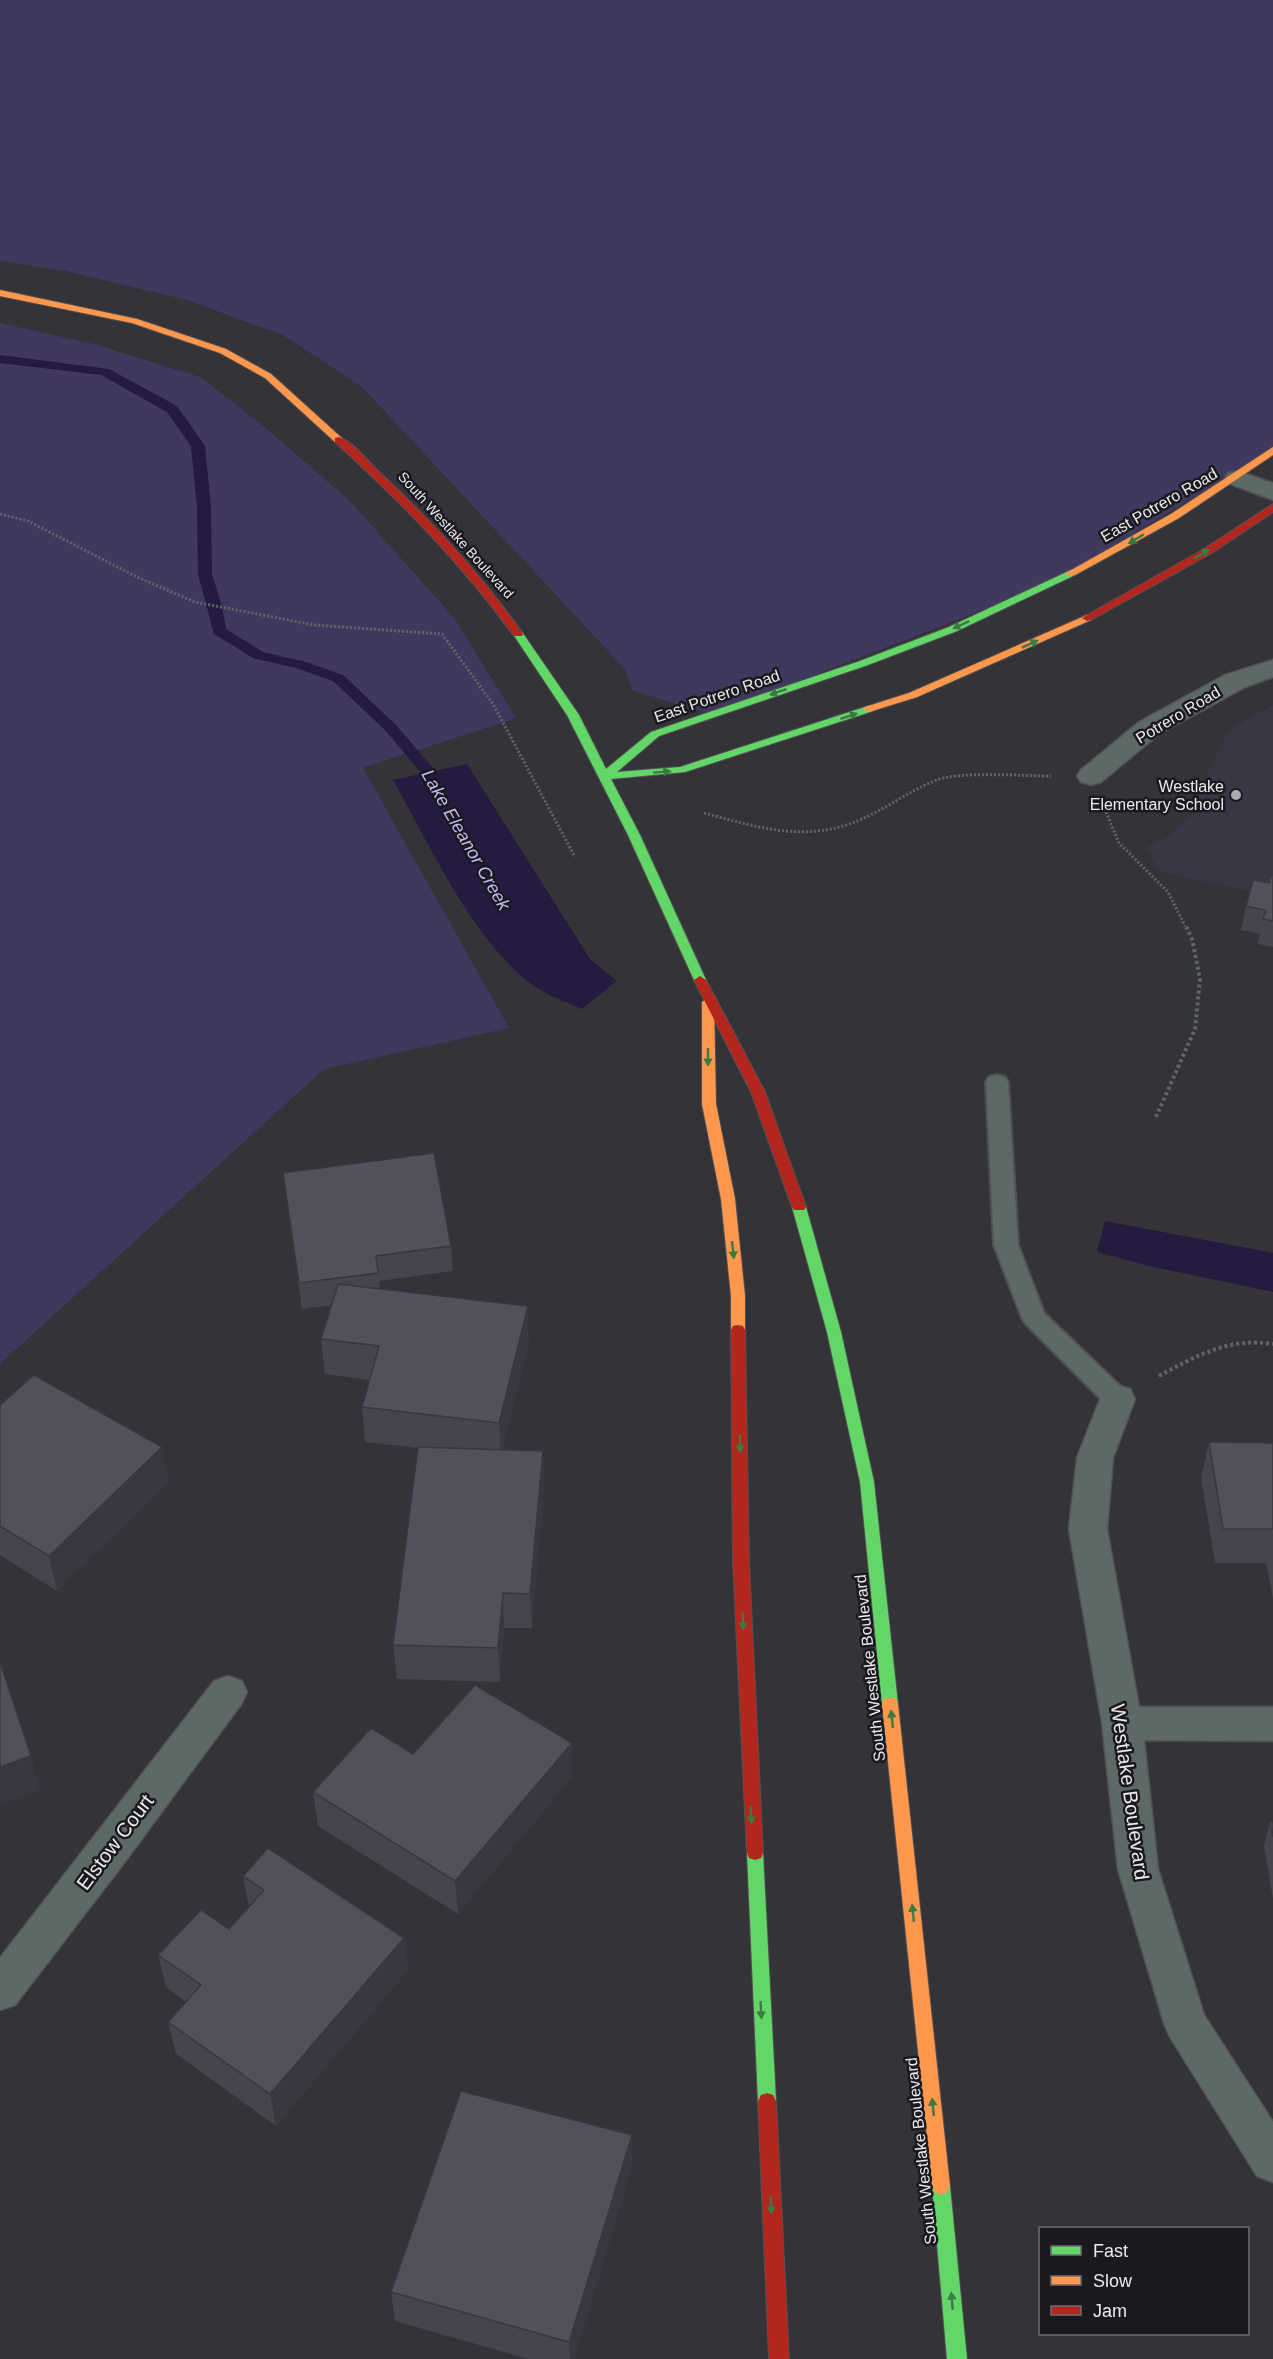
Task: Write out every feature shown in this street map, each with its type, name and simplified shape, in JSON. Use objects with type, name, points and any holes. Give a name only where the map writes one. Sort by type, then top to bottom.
[{"type":"main road","name":"South Westlake Boulevard","points":[[0,292],[134,321],[223,351],[268,376],[390,486],[493,598],[573,715],[634,835],[708,998],[758,1092],[793,1185],[834,1332],[867,1482],[939,2165],[957,2359]]},
{"type":"main road","name":"East Potrero Road","points":[[604,776],[655,734],[864,663],[953,629],[1048,585],[1128,544],[1237,478],[1273,450]]},
{"type":"main road","points":[[604,776],[681,770],[914,695],[1065,629],[1208,551],[1273,507]]},
{"type":"main road","name":"South Westlake Boulevard","points":[[708,998],[708,1104],[728,1198],[738,1296],[741,1562],[779,2359]]},
{"type":"street","points":[[1237,478],[1273,492]]},
{"type":"street","name":"Potrero Road","points":[[1091,776],[1149,728],[1235,681],[1273,668]]},
{"type":"street","name":"Westlake Boulevard","points":[[1117,1399],[1095,1458],[1088,1529],[1122,1723],[1138,1869],[1185,2023],[1273,2161]]},
{"type":"street","name":"Elstow Court","points":[[0,1992],[228,1692]]},
{"type":"street","points":[[1122,1723],[1273,1724]]},
{"type":"lane","points":[[997,1082],[1006,1245],[1034,1318],[1117,1399]]},
{"type":"path","points":[[0,514],[28,521],[137,577],[195,602],[314,625],[442,634],[493,704],[575,857]]},
{"type":"path","points":[[704,813],[766,830],[808,833],[841,828],[865,818],[938,779],[959,776],[1091,776],[1119,843],[1167,892],[1192,939],[1200,979],[1195,1029],[1156,1117]]},
{"type":"path","points":[[1117,1399],[1216,1346],[1256,1339],[1273,1344]]},
{"type":"shaded area","points":[[0,0],[1273,0],[1273,450],[1048,585],[711,715],[632,690],[625,669],[362,387],[283,335],[187,300],[66,271],[0,261]]},
{"type":"shaded area","points":[[0,323],[94,344],[200,377],[261,424],[350,501],[455,619],[516,718],[363,768],[509,1028],[324,1069],[0,1364]]},
{"type":"shaded area","name":"Westlake Elementary School","points":[[1273,705],[1273,896],[1160,872],[1145,848],[1171,835],[1195,812],[1204,779],[1229,729]]},
{"type":"water","points":[[467,764],[590,959],[617,981],[582,1009],[544,992],[520,975],[498,952],[458,897],[393,780]]},
{"type":"water","points":[[1105,1221],[1273,1253],[1273,1292],[1154,1267],[1097,1252]]},
{"type":"building","points":[[1272,874],[1273,921],[1263,919],[1266,910],[1246,906],[1253,880],[1269,883]]},
{"type":"building","points":[[434,1153],[451,1246],[376,1256],[378,1273],[299,1283],[283,1173]]},
{"type":"building","points":[[338,1284],[528,1306],[499,1423],[362,1407],[379,1346],[321,1339]]},
{"type":"building","points":[[34,1375],[162,1447],[49,1556],[0,1526],[0,1405]]},
{"type":"building","points":[[1209,1442],[1273,1443],[1273,1529],[1223,1529]]},
{"type":"building","points":[[418,1447],[543,1451],[530,1594],[503,1593],[498,1648],[393,1645]]},
{"type":"building","points":[[0,1662],[31,1756],[0,1767]]},
{"type":"building","points":[[475,1685],[572,1743],[455,1881],[313,1792],[371,1728],[413,1754]]},
{"type":"building","points":[[268,1848],[404,1938],[270,2094],[168,2022],[201,1985],[158,1955],[201,1910],[229,1929],[264,1890],[243,1876]]},
{"type":"building","points":[[461,2091],[632,2135],[569,2342],[391,2292]]},
{"type":"waterway","name":"Lake Eleanor Creek","points":[[0,359],[104,372],[172,409],[198,446],[204,507],[205,574],[215,606],[219,631],[258,655],[301,665],[338,678],[390,727],[430,773],[441,794]]},
{"type":"traffic: fast","points":[[604,776],[655,734],[864,663],[953,629],[1071,573]]},
{"type":"traffic: fast","points":[[518,634],[573,715],[634,835],[700,980]]},
{"type":"traffic: fast","points":[[604,776],[681,770],[869,709]]},
{"type":"traffic: fast","points":[[799,1207],[834,1332],[867,1482],[890,1704]]},
{"type":"traffic: fast","points":[[755,1853],[767,2101]]},
{"type":"traffic: fast","points":[[941,2186],[957,2359]]},
{"type":"traffic: slow","points":[[0,293],[134,321],[223,351],[268,376],[339,440]]},
{"type":"traffic: slow","points":[[1071,573],[1175,516],[1273,450]]},
{"type":"traffic: slow","points":[[869,709],[913,695],[1087,618]]},
{"type":"traffic: slow","points":[[708,1002],[709,1104],[728,1199],[738,1296],[738,1330]]},
{"type":"traffic: slow","points":[[890,1704],[941,2186]]},
{"type":"traffic: jam","points":[[339,440],[457,556],[518,634]]},
{"type":"traffic: jam","points":[[1087,618],[1208,551],[1273,507]]},
{"type":"traffic: jam","points":[[700,980],[758,1092],[799,1207]]},
{"type":"traffic: jam","points":[[738,1330],[741,1562],[755,1853]]},
{"type":"traffic: jam","points":[[767,2101],[779,2359]]},
{"type":"place","name":"Westlake Elementary School","points":[[1236,795]]}]
